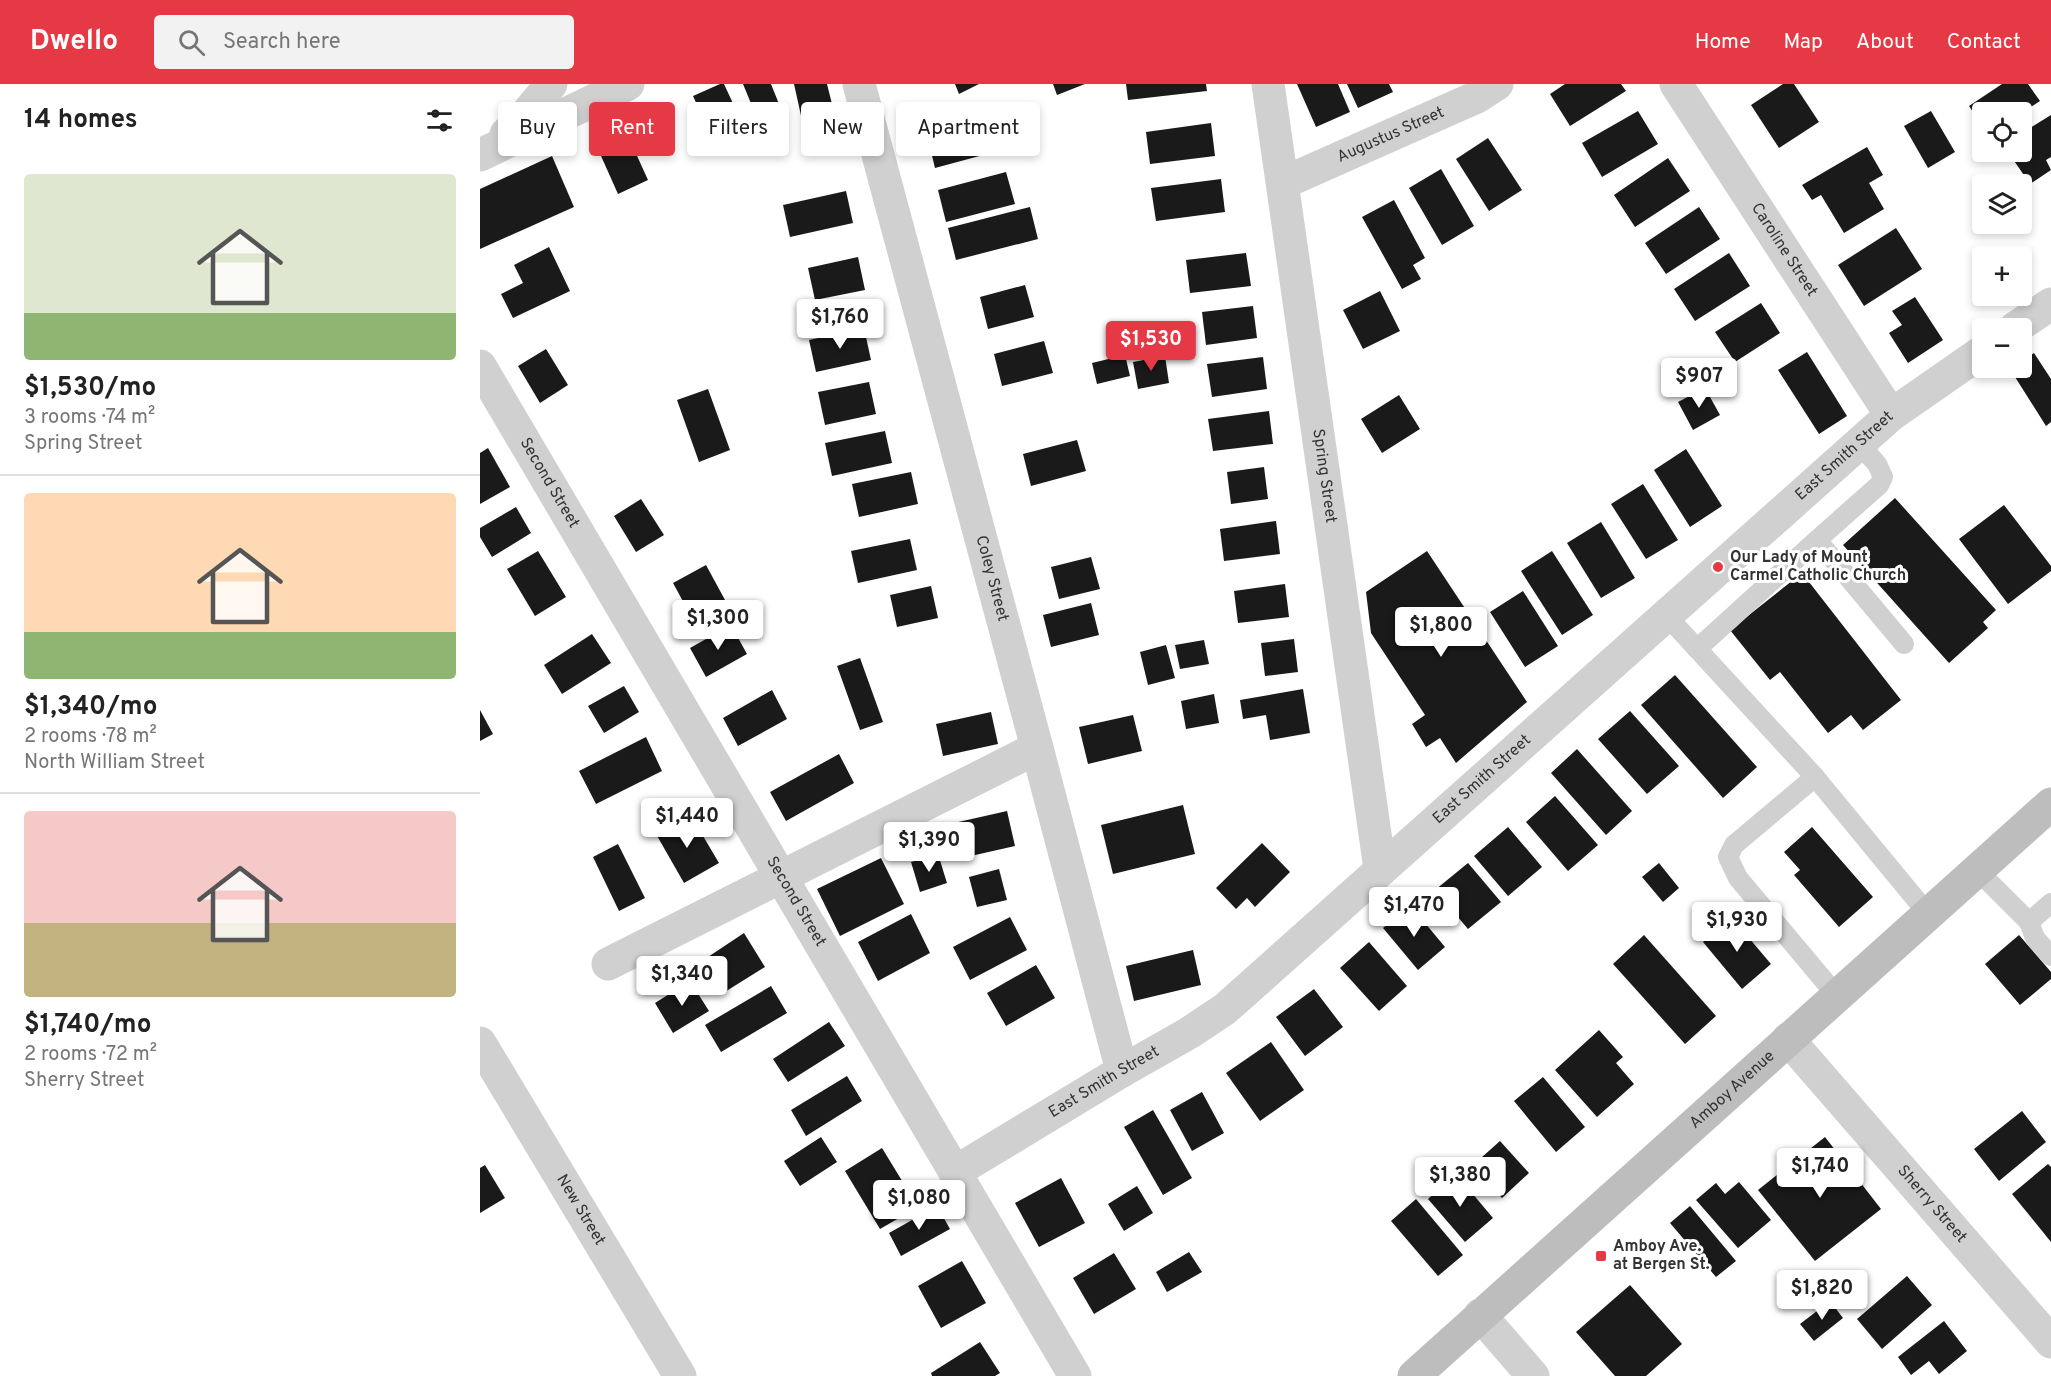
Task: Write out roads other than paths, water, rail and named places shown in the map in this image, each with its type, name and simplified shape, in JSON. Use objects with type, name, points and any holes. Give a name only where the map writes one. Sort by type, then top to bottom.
[{"type":"main road","name":"Amboy Avenue","points":[[1414,1376],[2051,804]]},
{"type":"street","points":[[480,154],[510,131],[551,84]]},
{"type":"street","points":[[480,154],[628,84]]},
{"type":"street","name":"Coley Street","points":[[859,84],[1122,1071]]},
{"type":"street","name":"Spring Street","points":[[1268,84],[1380,869]]},
{"type":"street","name":"Augustus Street","points":[[1282,183],[1477,97],[1497,84]]},
{"type":"street","name":"Caroline Street","points":[[1676,84],[1892,415]]},
{"type":"street","points":[[2031,318],[2051,304]]},
{"type":"street","name":"East Smith Street","points":[[955,1172],[1189,1033],[1225,1009],[1892,415],[1972,359]]},
{"type":"street","name":"Second Street","points":[[480,366],[1075,1376]]},
{"type":"street","points":[[608,964],[1037,748]]},
{"type":"street","name":"Sherry Street","points":[[1788,1039],[2051,1342]]},
{"type":"street","name":"New Street","points":[[480,1043],[680,1376]]},
{"type":"street","points":[[1480,1315],[1533,1376]]},
{"type":"lane","points":[[1697,649],[1879,485],[1883,477],[1877,464],[1859,444]]},
{"type":"lane","points":[[1817,540],[1904,644]]},
{"type":"lane","points":[[1666,615],[1815,777],[1928,914]]},
{"type":"lane","points":[[1815,777],[1734,845],[1728,857],[1738,879],[1837,996]]},
{"type":"lane","points":[[1977,870],[2029,922],[2035,938],[2051,956]]},
{"type":"lane","points":[[2029,922],[2051,903]]},
{"type":"place","name":"Our Lady of Mount Carmel Catholic Church","points":[[1718,567]]},
{"type":"place","name":"Amboy Ave. at Bergen St.","points":[[1601,1256]]}]
